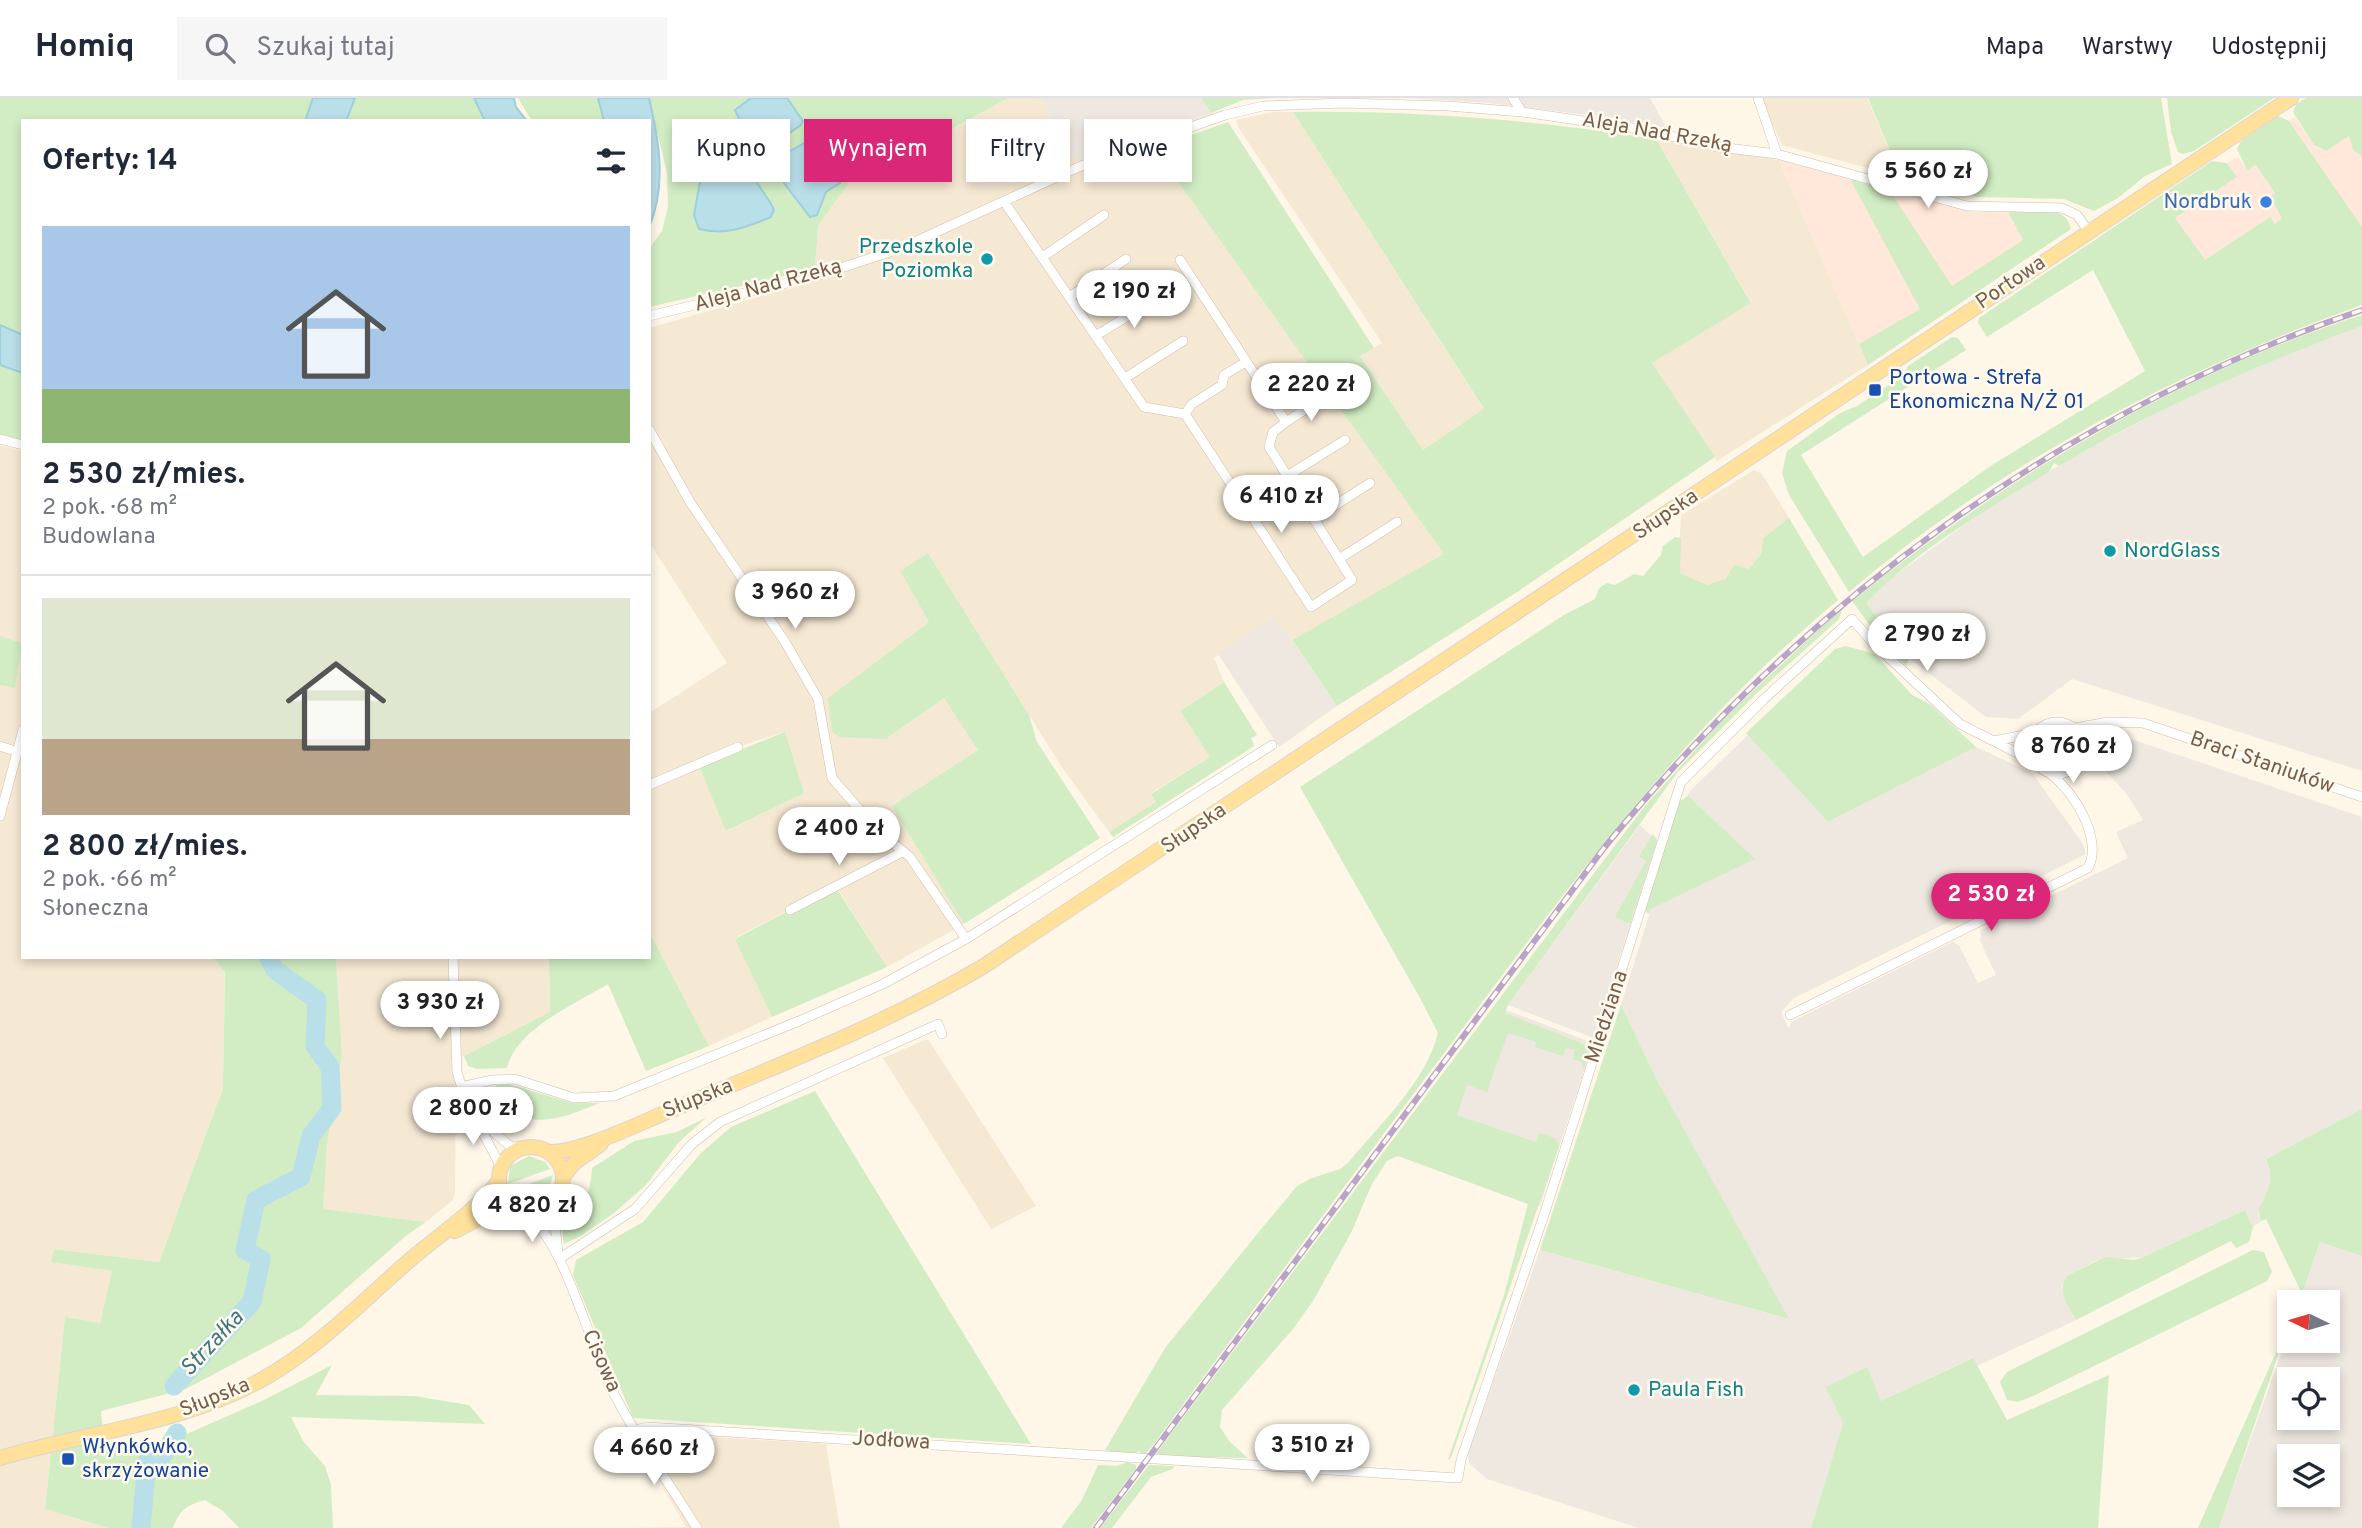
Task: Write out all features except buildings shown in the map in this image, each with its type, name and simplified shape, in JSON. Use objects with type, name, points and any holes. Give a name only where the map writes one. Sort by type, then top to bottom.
[{"type":"main road","name":"Portowa","points":[[1732,471],[2291,98]]},
{"type":"main road","name":"Słupska","points":[[548,1152],[565,1150],[624,1130],[885,1018],[984,966],[1732,471]]},
{"type":"main road","name":"Słupska","points":[[563,1177],[578,1159],[624,1130]]},
{"type":"main road","points":[[536,1147],[548,1152],[560,1165],[563,1177],[560,1192],[553,1203],[541,1210],[519,1209],[502,1195],[498,1182],[501,1167],[507,1156],[519,1149],[536,1147]]},
{"type":"main road","name":"Słupska","points":[[0,1458],[180,1413],[262,1379],[292,1361],[339,1324],[484,1200],[498,1182]]},
{"type":"main road","name":"Słupska","points":[[429,1245],[491,1212],[519,1209]]},
{"type":"street","points":[[1513,98],[1522,112]]},
{"type":"street","points":[[1758,98],[1777,154]]},
{"type":"street","name":"Aleja Nad Rzeką","points":[[651,316],[816,276],[899,249],[1005,203],[1081,166],[1225,115],[1263,106],[1342,101],[1522,112],[1777,154],[1976,208],[2062,208],[2077,215],[2089,232]]},
{"type":"street","points":[[1005,203],[1044,256],[1144,408],[1185,414],[1311,607],[1352,580],[1269,447],[1273,432],[1320,400]]},
{"type":"street","points":[[1044,256],[1104,215]]},
{"type":"street","points":[[1071,296],[1126,259]]},
{"type":"street","points":[[1180,260],[1286,422]]},
{"type":"street","points":[[1097,335],[1154,300]]},
{"type":"street","points":[[1125,378],[1183,341]]},
{"type":"street","points":[[1185,414],[1192,404],[1222,385],[1224,375],[1246,362]]},
{"type":"street","points":[[651,433],[690,502],[785,642],[818,699],[832,778],[879,832],[918,866],[966,939]]},
{"type":"street","points":[[0,439],[21,444]]},
{"type":"street","points":[[1287,476],[1345,440]]},
{"type":"street","points":[[1314,519],[1370,483]]},
{"type":"street","points":[[1339,559],[1397,522]]},
{"type":"street","name":"Miedziana","points":[[1458,1478],[1461,1460],[1546,1209],[1681,782],[1764,699],[1852,618],[1874,644],[1960,724],[1994,741]]},
{"type":"street","points":[[1994,741],[2035,733],[2054,722],[2075,728],[2084,748]]},
{"type":"street","points":[[2072,797],[2072,778],[2084,748],[2097,734],[2122,722]]},
{"type":"street","name":"Braci Staniuków","points":[[2075,728],[2122,722],[2159,728],[2362,797]]},
{"type":"street","points":[[2035,733],[2031,747],[2035,762]]},
{"type":"street","points":[[0,816],[21,735]]},
{"type":"street","points":[[1790,1015],[2088,868],[2094,856],[2094,843],[2063,784],[2035,762],[1994,741]]},
{"type":"street","points":[[461,1087],[492,1080],[515,1079],[573,1098],[599,1098],[626,1093],[883,984],[966,939],[1272,745]]},
{"type":"street","points":[[0,746],[15,751]]},
{"type":"street","points":[[651,784],[738,747]]},
{"type":"street","points":[[2046,771],[2062,774],[2076,766]]},
{"type":"street","points":[[790,909],[902,852]]},
{"type":"street","points":[[453,959],[454,1052],[461,1087],[472,1114],[501,1167]]},
{"type":"street","points":[[559,1259],[635,1209],[692,1144],[720,1122],[938,1024],[942,1034]]},
{"type":"street","points":[[472,1114],[510,1146],[519,1149]]},
{"type":"street","name":"Cisowa","points":[[553,1203],[559,1259]]},
{"type":"street","name":"Cisowa","points":[[519,1209],[537,1223],[559,1259],[601,1366],[635,1430],[697,1528]]},
{"type":"street","name":"Jodłowa","points":[[635,1430],[648,1427],[947,1444],[1146,1460],[1458,1478]]},
{"type":"shaded area","points":[[1008,98],[1039,98],[1052,119],[970,119]]},
{"type":"shaded area","points":[[1039,98],[1201,98],[1211,113],[1192,120],[1084,119],[1084,158],[1077,161],[1070,149],[1070,119],[1052,119]]},
{"type":"shaded area","points":[[1410,98],[1650,98],[1667,129],[1613,118],[1489,103]]},
{"type":"shaded area","points":[[1761,98],[1867,98],[1901,177],[1782,145]]},
{"type":"shaded area","points":[[1273,112],[1293,112],[1574,550],[1517,592],[1360,356],[1382,343],[1238,127],[1236,120]]},
{"type":"shaded area","points":[[1211,113],[1223,116],[1192,126],[1192,120]]},
{"type":"shaded area","points":[[2295,117],[2314,145],[2322,150],[2326,151],[2349,136],[2353,150],[2358,150],[2362,156],[2362,227],[2289,121]]},
{"type":"shaded area","points":[[966,121],[966,182],[1070,182],[1070,149],[1077,161],[1084,158],[1084,182],[1178,182],[1445,555],[1292,640],[1275,617],[1214,658],[1224,682],[1180,711],[1210,757],[1151,793],[1157,802],[1109,832],[1061,766],[928,553],[900,571],[929,622],[828,698],[886,739],[944,698],[979,750],[893,806],[964,924],[887,967],[836,886],[735,938],[772,1017],[709,1046],[651,935],[651,712],[727,663],[651,545],[651,327],[814,281],[818,226],[849,182],[952,182],[952,129]],"holes":[[[784,732],[803,793],[727,831],[699,766],[738,747]]]},
{"type":"shaded area","points":[[1656,139],[1779,160],[1868,365],[1717,461],[1652,363],[1751,302]]},
{"type":"shaded area","name":"Nordbruk","points":[[2238,157],[2247,170],[2256,164],[2293,219],[2207,275],[2171,221],[2237,177],[2227,163]]},
{"type":"shaded area","points":[[1779,160],[1850,179],[1921,309],[1859,344]]},
{"type":"shaded area","points":[[1890,191],[1975,212],[2008,212],[2023,240],[1952,287]]},
{"type":"shaded area","points":[[2362,326],[2362,771],[2072,679],[2018,719],[1986,717],[1909,658],[1865,602],[1893,577],[1983,511],[2073,457],[2181,400],[2274,359]]},
{"type":"shaded area","points":[[0,445],[21,450],[21,643],[0,636]]},
{"type":"shaded area","points":[[1754,470],[1762,474],[1789,518],[1763,538],[1761,554],[1749,569],[1731,573],[1718,584],[1707,585],[1687,579],[1680,573],[1678,566],[1681,515]]},
{"type":"shaded area","points":[[1275,616],[1337,706],[1279,747],[1218,654]]},
{"type":"shaded area","points":[[21,649],[21,959],[214,959],[225,972],[223,1088],[159,1262],[54,1249],[52,1262],[112,1271],[100,1324],[65,1318],[45,1509],[108,1528],[0,1528],[0,685],[15,688]]},
{"type":"shaded area","points":[[1748,735],[1828,822],[1976,747],[2032,773],[2083,844],[2086,854],[1794,998],[1781,1012],[1789,1029],[1791,1022],[1952,942],[1959,945],[1978,983],[1996,975],[1980,941],[1981,930],[2128,858],[2116,832],[2143,820],[2126,793],[2095,760],[2125,737],[2362,817],[2362,1109],[2266,1159],[2272,1176],[2271,1187],[2262,1201],[2258,1215],[2261,1221],[2253,1227],[2245,1210],[2143,1257],[2097,1260],[2068,1275],[2062,1287],[2076,1320],[1977,1366],[1972,1358],[1881,1401],[1827,1388],[1843,1423],[1811,1528],[1639,1528],[1487,1479],[1469,1463],[1468,1453],[1540,1250],[1788,1319],[1659,1084],[1621,1005],[1651,909],[1754,859],[1683,801]]},
{"type":"shaded area","points":[[1640,825],[1657,841],[1594,1038],[1508,1005]]},
{"type":"shaded area","points":[[336,959],[549,959],[550,1012],[456,1060],[455,1194],[453,1200],[426,1222],[322,1209],[327,1144],[342,1055]]},
{"type":"shaded area","points":[[1506,1010],[1593,1043],[1540,1206],[1413,1139],[1484,1051]]},
{"type":"shaded area","points":[[928,1039],[1036,1206],[991,1229],[883,1058]]},
{"type":"shaded area","points":[[2320,1242],[2362,1256],[2362,1528],[2219,1528],[2281,1353],[2340,1353],[2340,1290],[2303,1290]]},
{"type":"shaded area","points":[[714,1437],[826,1444],[840,1528],[627,1528],[686,1527],[660,1483]]},
{"type":"green space","points":[[0,98],[313,98],[306,119],[21,119],[21,334],[0,325]]},
{"type":"green space","points":[[355,98],[474,98],[484,119],[347,119]]},
{"type":"green space","points":[[518,98],[598,98],[603,119],[531,119]]},
{"type":"green space","points":[[649,98],[1008,98],[952,129],[952,119],[804,119],[804,182],[849,182],[818,226],[815,269],[651,307],[651,246],[662,231],[668,207],[667,173]]},
{"type":"green space","points":[[1201,98],[1272,98],[1243,100],[1211,113]]},
{"type":"green space","points":[[1868,98],[2161,98],[2172,164],[2145,176],[2118,198],[2094,211],[2064,199],[1977,197],[1901,177]]},
{"type":"green space","points":[[2167,98],[2274,98],[2194,151],[2183,154],[2178,152],[2171,132]]},
{"type":"green space","points":[[2306,98],[2362,98],[2362,156],[2353,150],[2349,136],[2326,151],[2314,145],[2293,112],[2296,104]]},
{"type":"green space","points":[[1293,112],[1475,118],[1566,126],[1656,139],[1751,303],[1652,363],[1715,457],[1517,592],[1337,706],[1292,640],[1444,554],[1178,182],[1192,182],[1192,135],[1228,122],[1374,348],[1360,356],[1423,450],[1484,409]]},
{"type":"green space","points":[[2278,116],[2289,121],[2362,227],[2362,305],[2225,360],[2092,425],[1966,502],[1849,592],[1789,495],[1782,473],[1787,451],[1840,413],[1857,406],[1901,377],[1908,366],[1952,337],[1958,338],[1966,350],[1801,455],[1863,557],[1992,465],[2145,371],[2093,270],[1987,337],[1978,323],[1979,318],[2212,161],[2227,163],[2237,177],[2175,218],[2205,260],[2270,217],[2275,224],[2282,218],[2270,197],[2275,193],[2256,165],[2247,170],[2237,149],[2241,141]]},
{"type":"green space","points":[[1850,179],[1890,191],[1952,286],[2023,240],[2008,212],[2054,211],[2068,220],[2071,229],[1868,365],[1859,344],[1920,309]]},
{"type":"green space","points":[[2362,315],[2362,326],[2208,389],[2132,425],[2059,466],[2054,463],[2049,472],[1930,548],[1886,583],[1866,603],[1909,658],[1906,666],[1882,642],[1852,601],[1969,514],[2094,435],[2225,368],[2293,339]]},
{"type":"green space","points":[[0,365],[21,372],[21,439],[0,434]]},
{"type":"green space","points":[[1789,518],[1838,600],[1735,695],[1687,746],[1597,853],[1349,1180],[1151,1448],[1144,1455],[1138,1451],[1135,1456],[1105,1450],[1165,1348],[1297,1186],[1340,1169],[1348,1163],[1387,1118],[1423,1069],[1438,1033],[1300,787],[1564,615],[1595,599],[1599,588],[1607,583],[1615,585],[1634,574],[1643,576],[1661,555],[1663,546],[1675,537],[1681,538],[1680,573],[1707,585],[1725,579],[1734,565],[1749,569],[1761,554],[1763,538]]},
{"type":"green space","points":[[928,553],[1029,715],[1037,742],[1100,838],[964,924],[892,806],[978,750],[944,698],[886,739],[839,737],[832,732],[828,698],[929,622],[900,571]]},
{"type":"green space","points":[[1843,607],[1839,619],[1756,694],[1677,773],[1508,1005],[1505,1013],[1591,1047],[1583,1072],[1582,1062],[1572,1059],[1575,1050],[1566,1048],[1563,1056],[1535,1047],[1536,1042],[1508,1033],[1487,1092],[1467,1085],[1457,1115],[1536,1142],[1539,1133],[1555,1138],[1559,1146],[1451,1458],[1448,1460],[1504,1295],[1528,1204],[1398,1156],[1387,1161],[1372,1184],[1351,1233],[1313,1301],[1293,1329],[1222,1410],[1220,1427],[1230,1442],[1248,1458],[1154,1456],[1644,807],[1723,719]]},
{"type":"green space","points":[[0,636],[21,643],[21,649],[15,688],[0,685]]},
{"type":"green space","points":[[1846,646],[1875,654],[1912,695],[1930,704],[1976,747],[1828,822],[1746,733],[1835,649]]},
{"type":"green space","points":[[1224,682],[1257,735],[1251,738],[1254,746],[1113,837],[1109,832],[1156,802],[1151,794],[1210,757],[1180,711]]},
{"type":"green space","points":[[785,732],[804,793],[726,831],[699,766]]},
{"type":"green space","points":[[1688,796],[1755,859],[1651,909],[1649,914],[1645,911],[1679,802]]},
{"type":"green space","points":[[1653,834],[1657,840],[1630,924],[1615,917],[1646,861],[1639,856]]},
{"type":"green space","points":[[835,886],[887,967],[772,1017],[735,939]]},
{"type":"green space","points":[[651,935],[709,1046],[646,1071],[608,984],[534,1029],[513,1054],[507,1068],[477,1069],[468,1066],[464,1056],[550,1012],[549,959],[651,959]]},
{"type":"green space","points":[[214,959],[336,959],[342,1055],[327,1144],[323,1209],[426,1222],[407,1235],[301,1328],[186,1389],[101,1411],[105,1450],[164,1444],[264,1400],[332,1365],[316,1395],[414,1396],[469,1405],[485,1424],[291,1417],[303,1441],[325,1466],[331,1485],[333,1528],[239,1528],[223,1511],[205,1500],[184,1509],[173,1528],[108,1528],[45,1509],[65,1317],[100,1323],[112,1271],[51,1262],[54,1249],[159,1262],[223,1088],[225,972]]},
{"type":"green space","points":[[1621,1005],[1659,1084],[1789,1319],[1540,1250]]},
{"type":"green space","points":[[509,1084],[572,1103],[600,1103],[546,1120],[522,1117],[492,1106],[492,1121],[485,1111],[485,1097],[497,1085]]},
{"type":"green space","points":[[815,1091],[1031,1444],[633,1418],[573,1275],[576,1260],[643,1222],[701,1153],[731,1127]]},
{"type":"green space","points":[[2362,1109],[2362,1256],[2320,1242],[2303,1290],[2300,1290],[2266,1219],[2261,1221],[2260,1207],[2270,1180],[2266,1159]]},
{"type":"green space","points":[[707,1117],[679,1142],[645,1186],[614,1213],[581,1236],[564,1244],[562,1231],[581,1210],[590,1186],[592,1168],[634,1141],[677,1132]]},
{"type":"green space","points":[[529,1156],[545,1162],[550,1169],[508,1184],[510,1166]]},
{"type":"green space","points":[[553,1175],[547,1194],[538,1200],[523,1201],[510,1191]]},
{"type":"green space","points":[[2245,1210],[2253,1227],[2249,1242],[2236,1248],[2231,1241],[2076,1320],[2063,1292],[2068,1275],[2105,1257],[2134,1260],[2143,1257]]},
{"type":"green space","points":[[2253,1250],[2264,1252],[2272,1272],[2267,1281],[2031,1397],[2017,1402],[2007,1400],[2000,1382],[2007,1372]]},
{"type":"green space","points":[[2277,1350],[2279,1353],[2219,1528],[2198,1528]]},
{"type":"green space","points":[[1973,1358],[2007,1420],[2109,1375],[2098,1528],[1811,1528],[1843,1423],[1826,1387],[1867,1367],[1881,1401]]},
{"type":"green space","points":[[1127,1462],[1136,1465],[1136,1469],[1091,1528],[1061,1528],[1082,1500],[1098,1465],[1117,1466]]},
{"type":"green space","points":[[1149,1465],[1174,1466],[1173,1469],[1151,1477],[1112,1528],[1100,1528]]},
{"type":"water","points":[[313,98],[355,98],[347,119],[306,119]]},
{"type":"water","points":[[474,98],[514,98],[516,107],[525,119],[484,119]]},
{"type":"water","points":[[598,98],[649,98],[660,163],[658,195],[651,222],[651,119],[603,119]]},
{"type":"water","points":[[751,98],[787,98],[803,121],[790,133],[790,119],[739,119],[735,110]]},
{"type":"water","points":[[804,143],[804,182],[840,183],[826,192],[817,215],[810,217],[783,182],[790,182],[790,151]]},
{"type":"water","points":[[700,182],[756,182],[774,210],[771,217],[727,231],[699,229],[694,215]]},
{"type":"water","points":[[0,325],[21,334],[21,372],[0,365]]},
{"type":"waterway","name":"Strzałka","points":[[174,1386],[252,1302],[261,1259],[245,1250],[256,1200],[301,1177],[311,1136],[332,1108],[330,1067],[315,1046],[317,1000],[275,970],[269,959]]},
{"type":"waterway","name":"Strzałka","points":[[141,1528],[147,1461],[162,1457],[177,1433]]},
{"type":"railway","points":[[1096,1528],[1604,848],[1682,758],[1764,675],[1852,597],[1945,525],[2043,461],[2145,403],[2251,353],[2362,310]]},
{"type":"place","name":"Nordbruk","points":[[2266,202]]},
{"type":"place","name":"Przedszkole Poziomka","points":[[987,259]]},
{"type":"place","name":"Portowa - Strefa Ekonomiczna N/Ż 01","points":[[1875,390]]},
{"type":"place","name":"NordGlass","points":[[2110,551]]},
{"type":"place","name":"Paula Fish","points":[[1634,1390]]},
{"type":"place","name":"Włynkówko, skrzyżowanie","points":[[68,1459]]}]
